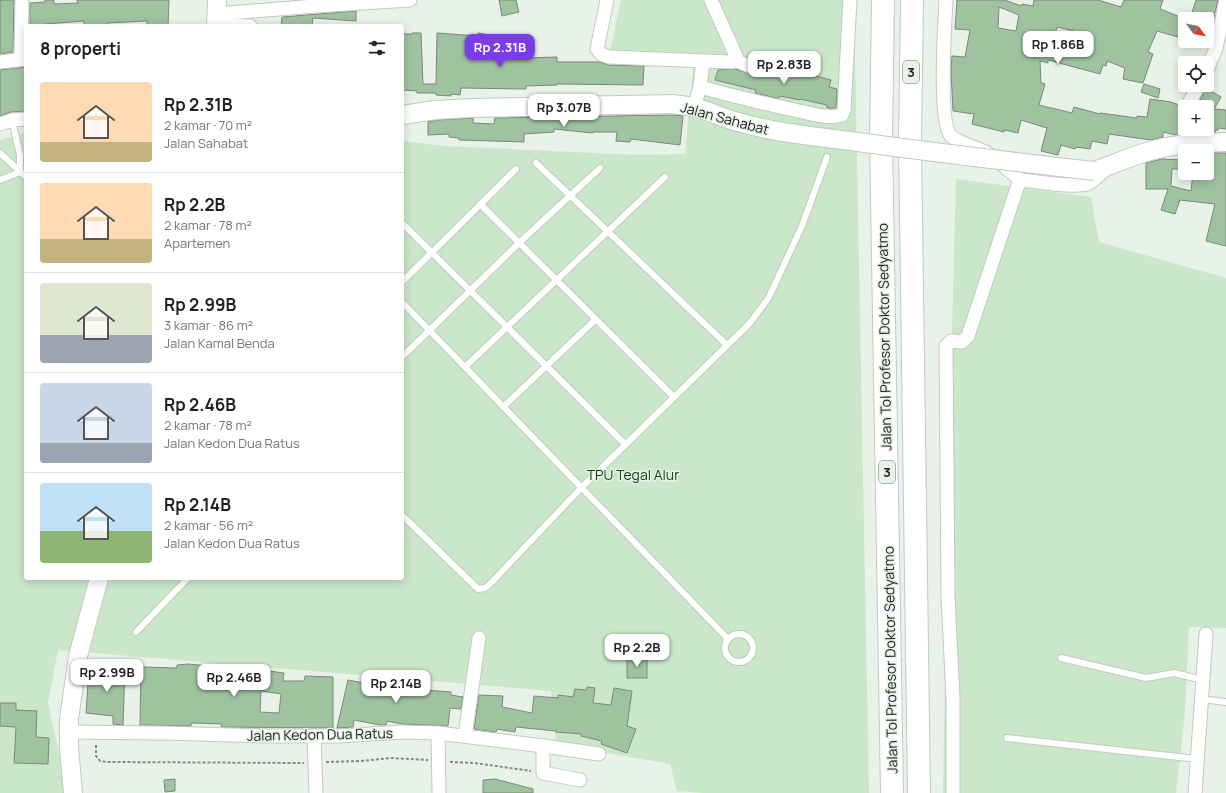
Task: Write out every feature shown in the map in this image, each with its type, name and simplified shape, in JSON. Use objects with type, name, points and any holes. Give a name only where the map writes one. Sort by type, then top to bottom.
[{"type":"highway","name":"Jalan Tol Profesor Doktor Sedyatmo","points":[[883,0],[881,139],[892,793]]},
{"type":"highway","name":"Jalan Tol Profesor Doktor Sedyatmo","points":[[912,0],[910,144],[919,793]]},
{"type":"street","points":[[0,62],[24,59],[21,52],[22,0]]},
{"type":"street","points":[[218,16],[315,6],[410,0]]},
{"type":"street","points":[[607,0],[597,49],[601,54],[609,57],[732,62],[734,60],[752,66]]},
{"type":"street","points":[[711,0],[736,54],[734,60]]},
{"type":"street","points":[[700,87],[760,103],[815,114],[836,117],[842,115],[844,110],[850,0]]},
{"type":"street","points":[[946,0],[943,85],[948,131],[956,139],[986,153],[1020,180],[1060,185],[1084,184],[1092,181],[1102,168],[1198,136],[1226,142]]},
{"type":"street","points":[[1213,56],[1216,48],[1226,0]]},
{"type":"street","points":[[218,16],[229,24]]},
{"type":"street","points":[[701,109],[700,87],[703,61]]},
{"type":"street","name":"Jalan Sahabat","points":[[404,115],[436,110],[472,108],[673,104],[701,109],[729,120],[764,130],[928,152],[1102,168]]},
{"type":"street","points":[[0,124],[14,125],[24,120]]},
{"type":"street","points":[[954,793],[948,597],[946,346],[951,341],[962,342],[968,336],[1020,180]]},
{"type":"street","points":[[73,793],[68,732],[78,656],[98,580]]},
{"type":"street","points":[[1195,793],[1206,634]]},
{"type":"street","points":[[465,736],[479,638]]},
{"type":"street","name":"Jalan Kedon Dua Ratus","points":[[68,732],[267,736],[314,736],[403,732],[438,733],[599,754]]},
{"type":"street","points":[[438,733],[439,793]]},
{"type":"street","points":[[314,736],[316,793]]},
{"type":"street","points":[[543,746],[543,773],[580,780]]},
{"type":"lane","points":[[14,125],[20,155],[20,172]]},
{"type":"lane","points":[[0,152],[24,175]]},
{"type":"lane","points":[[404,518],[478,589],[481,590],[490,584],[581,488],[749,324],[768,299],[802,226],[827,157]]},
{"type":"lane","points":[[536,163],[727,345]]},
{"type":"lane","points":[[404,356],[520,242],[600,168]]},
{"type":"lane","points":[[404,280],[516,169]]},
{"type":"lane","points":[[0,180],[20,172]]},
{"type":"lane","points":[[465,367],[664,176]]},
{"type":"lane","points":[[480,204],[520,242],[674,397]]},
{"type":"lane","points":[[404,225],[625,444]]},
{"type":"lane","points":[[404,304],[728,640]]},
{"type":"lane","points":[[504,407],[596,319]]},
{"type":"lane","points":[[136,632],[186,580]]},
{"type":"lane","points":[[737,635],[746,636],[752,644],[752,653],[750,657],[746,660],[737,662],[728,657],[725,648],[728,640],[737,635]]},
{"type":"lane","points":[[1061,658],[1146,678],[1174,673],[1203,680]]},
{"type":"lane","points":[[1201,699],[1226,702]]},
{"type":"lane","points":[[1007,738],[1197,759]]},
{"type":"green space","name":"TPU Tegal Alur","points":[[621,0],[854,0],[869,793],[702,793],[677,791],[670,764],[556,744],[551,691],[58,650],[48,703],[68,793],[0,793],[0,140],[24,133],[24,580],[404,580],[404,141],[444,146],[638,155],[685,154],[693,68],[610,52]]},
{"type":"green space","points":[[956,179],[1091,197],[1099,242],[1226,278],[1226,628],[1189,627],[1185,712],[1176,793],[943,793],[948,481]]},
{"type":"building","points":[[0,0],[14,0],[13,52],[0,54]]},
{"type":"building","points":[[45,0],[54,0],[54,4],[78,3],[77,0],[169,0],[168,24],[147,24],[147,21],[84,24],[84,21],[30,24],[30,3],[45,2]]},
{"type":"building","points":[[499,0],[516,0],[519,12],[502,16]]},
{"type":"building","points":[[957,0],[1005,0],[1021,6],[1022,4],[1033,6],[1034,0],[1098,0],[1121,7],[1124,0],[1163,0],[1160,9],[1178,16],[1178,37],[1157,31],[1148,52],[1153,54],[1143,83],[1123,79],[1125,68],[1107,61],[1106,66],[1103,65],[1100,74],[1048,60],[1048,63],[1040,61],[1041,83],[1045,84],[1039,105],[1072,113],[1074,107],[1100,114],[1137,118],[1137,116],[1147,117],[1150,99],[1171,102],[1178,105],[1178,133],[1176,135],[1163,132],[1163,137],[1151,140],[1109,134],[1107,144],[1092,141],[1090,149],[1076,147],[1075,149],[1061,145],[1058,155],[1041,151],[1047,128],[1021,120],[1018,133],[1004,130],[1004,132],[972,124],[974,114],[953,111],[951,71],[952,56],[965,57],[970,30],[955,29]],"holes":[[[999,7],[1019,15],[1016,31],[998,28]],[[1057,27],[1074,31],[1067,55],[1051,51]]]},
{"type":"building","points":[[1196,0],[1218,0],[1214,17],[1214,12],[1192,12]]},
{"type":"building","points":[[356,11],[356,21],[313,18],[312,24],[281,24],[282,17]]},
{"type":"building","points":[[421,33],[423,84],[436,84],[437,33],[478,36],[478,33],[489,35],[486,52],[512,53],[512,51],[524,51],[524,58],[557,57],[557,62],[599,62],[609,65],[644,66],[643,85],[557,84],[526,86],[526,89],[461,88],[460,95],[451,94],[451,96],[436,95],[436,93],[417,93],[417,91],[404,90],[404,34]]},
{"type":"building","points":[[24,67],[24,111],[11,112],[0,116],[0,70]]},
{"type":"building","points":[[760,68],[791,74],[792,70],[831,80],[829,87],[837,89],[836,108],[827,108],[827,105],[800,99],[780,96],[779,98],[776,98],[755,93],[756,90],[715,80],[718,70],[735,69],[753,75],[759,74]]},
{"type":"building","points":[[1144,84],[1160,89],[1158,98],[1141,92]]},
{"type":"building","points":[[1204,92],[1213,92],[1221,97],[1214,109],[1214,100],[1200,100]]},
{"type":"building","points":[[1214,109],[1226,110],[1226,129],[1218,128],[1215,132]]},
{"type":"building","points":[[683,116],[680,145],[631,139],[630,142],[616,141],[617,132],[593,133],[554,129],[554,132],[524,134],[524,142],[459,140],[459,138],[449,137],[449,134],[428,135],[428,122],[437,120],[473,118],[473,123],[494,124],[495,118]]},
{"type":"building","points":[[1214,153],[1226,153],[1226,246],[1206,241],[1215,204],[1180,200],[1175,214],[1161,210],[1168,189],[1146,189],[1146,163],[1162,159],[1178,160],[1178,169],[1172,169],[1171,186],[1191,191],[1192,180],[1214,180]]},
{"type":"building","points":[[627,658],[647,658],[647,678],[627,678]]},
{"type":"building","points":[[188,664],[240,669],[240,667],[250,667],[269,669],[269,671],[284,673],[283,681],[304,681],[305,676],[333,677],[333,728],[221,727],[222,724],[191,723],[191,726],[140,725],[141,667],[177,668],[177,665]],"holes":[[[261,691],[281,694],[279,713],[260,712]]]},
{"type":"building","points":[[102,666],[125,667],[123,725],[113,724],[113,716],[86,713],[90,668],[102,668]]},
{"type":"building","points":[[371,677],[411,688],[411,683],[426,685],[426,690],[451,692],[451,695],[463,697],[461,709],[450,708],[448,726],[402,724],[387,721],[386,725],[380,725],[354,720],[353,727],[337,728],[348,680],[369,684]]},
{"type":"building","points":[[587,687],[595,688],[593,703],[611,705],[614,688],[632,691],[627,726],[636,729],[627,753],[601,744],[602,741],[581,736],[581,734],[516,727],[515,732],[497,729],[496,732],[474,729],[479,695],[503,696],[502,707],[532,713],[534,696],[558,698],[558,695],[573,697],[575,689],[586,690]]},
{"type":"building","points":[[0,703],[16,703],[16,710],[37,711],[36,737],[49,738],[48,764],[14,763],[16,727],[0,726]]},
{"type":"building","points":[[175,779],[175,791],[165,792],[164,780]]},
{"type":"building","points":[[495,779],[533,789],[533,793],[483,793],[483,780]]}]
